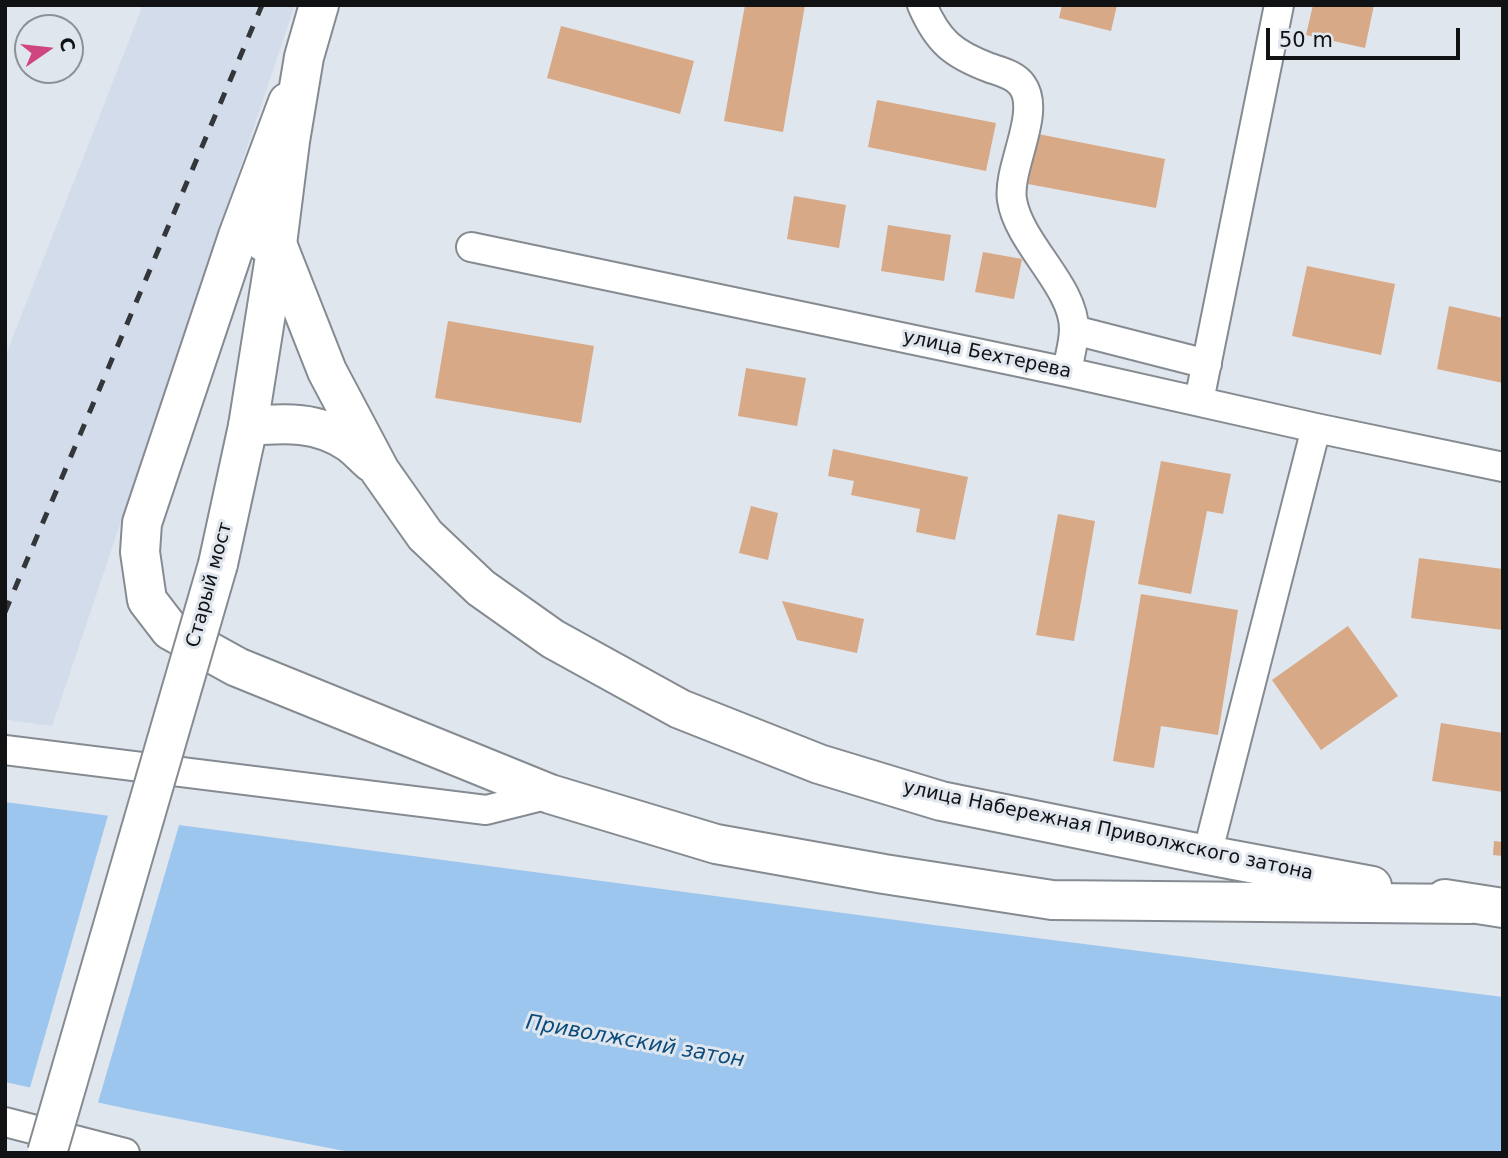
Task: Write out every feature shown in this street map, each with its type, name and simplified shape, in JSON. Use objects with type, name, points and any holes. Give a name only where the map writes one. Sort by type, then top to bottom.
[{"type":"main road","name":"Старый мост","points":[[47,1153],[218,564],[248,426],[304,57],[319,5]]},
{"type":"main road","name":"улица Набережная Приволжского затона","points":[[304,57],[237,236],[142,523],[140,552],[147,600],[170,630],[237,667],[550,794],[716,844],[1052,900],[1487,906]]},
{"type":"main road","points":[[237,236],[277,244]]},
{"type":"main road","name":"улица Набережная Приволжского затона","points":[[277,244],[327,371],[380,471],[425,535],[481,588],[553,639],[680,709],[819,764],[941,800],[1208,855],[1487,906]]},
{"type":"main road","points":[[248,426],[284,423],[324,429],[351,444],[380,471]]},
{"type":"street","points":[[922,5],[931,26],[946,45],[970,61],[1008,74],[1024,87],[1029,108],[1011,187],[1012,202],[1024,233],[1072,313],[1074,330],[1067,372]]},
{"type":"street","points":[[1199,401],[1279,5]]},
{"type":"street","name":"улица Бехтерева","points":[[471,247],[1503,467]]},
{"type":"street","points":[[1074,330],[1207,364]]},
{"type":"street","points":[[1208,855],[1316,428]]},
{"type":"street","points":[[5,751],[486,810],[550,794]]},
{"type":"street","points":[[5,1122],[125,1153]]},
{"type":"shaded area","points":[[143,5],[295,5],[52,726],[14,721],[5,718],[5,357]]},
{"type":"water","name":"Приволжский затон","points":[[5,802],[1503,997],[1503,1153],[355,1153],[5,1082]]},
{"type":"pier","points":[[109,812],[180,822],[97,1106],[29,1091]]},
{"type":"building","points":[[745,5],[805,5],[783,132],[724,121]]},
{"type":"building","points":[[1062,5],[1117,5],[1111,31],[1059,18]]},
{"type":"building","points":[[1313,5],[1374,5],[1365,48],[1306,35]]},
{"type":"building","points":[[561,26],[694,61],[680,114],[547,78]]},
{"type":"building","points":[[877,100],[996,123],[986,171],[868,147]]},
{"type":"building","points":[[1038,134],[1165,159],[1156,208],[1028,184]]},
{"type":"building","points":[[794,196],[846,205],[839,248],[787,239]]},
{"type":"building","points":[[888,225],[951,235],[944,281],[881,271]]},
{"type":"building","points":[[983,252],[1022,259],[1014,299],[975,292]]},
{"type":"building","points":[[1307,266],[1395,284],[1381,355],[1292,336]]},
{"type":"building","points":[[1449,306],[1503,318],[1503,383],[1437,369]]},
{"type":"building","points":[[448,321],[594,346],[581,423],[435,398]]},
{"type":"building","points":[[746,368],[806,378],[797,426],[738,416]]},
{"type":"building","points":[[833,449],[968,477],[955,540],[916,532],[920,509],[851,495],[854,481],[828,476]]},
{"type":"building","points":[[1161,461],[1231,474],[1223,514],[1207,511],[1191,594],[1138,584]]},
{"type":"building","points":[[751,506],[778,513],[768,560],[739,553]]},
{"type":"building","points":[[1058,514],[1095,521],[1074,641],[1036,635]]},
{"type":"building","points":[[1419,558],[1503,569],[1503,630],[1411,618]]},
{"type":"building","points":[[1141,594],[1238,610],[1218,735],[1161,726],[1154,768],[1113,761]]},
{"type":"building","points":[[782,601],[864,619],[857,653],[797,640]]},
{"type":"building","points":[[1348,626],[1398,696],[1321,750],[1272,680]]},
{"type":"building","points":[[1441,723],[1503,733],[1503,792],[1432,781]]},
{"type":"building","points":[[1494,841],[1503,842],[1503,856],[1493,855]]},
{"type":"railway","points":[[5,612],[262,5]]}]
